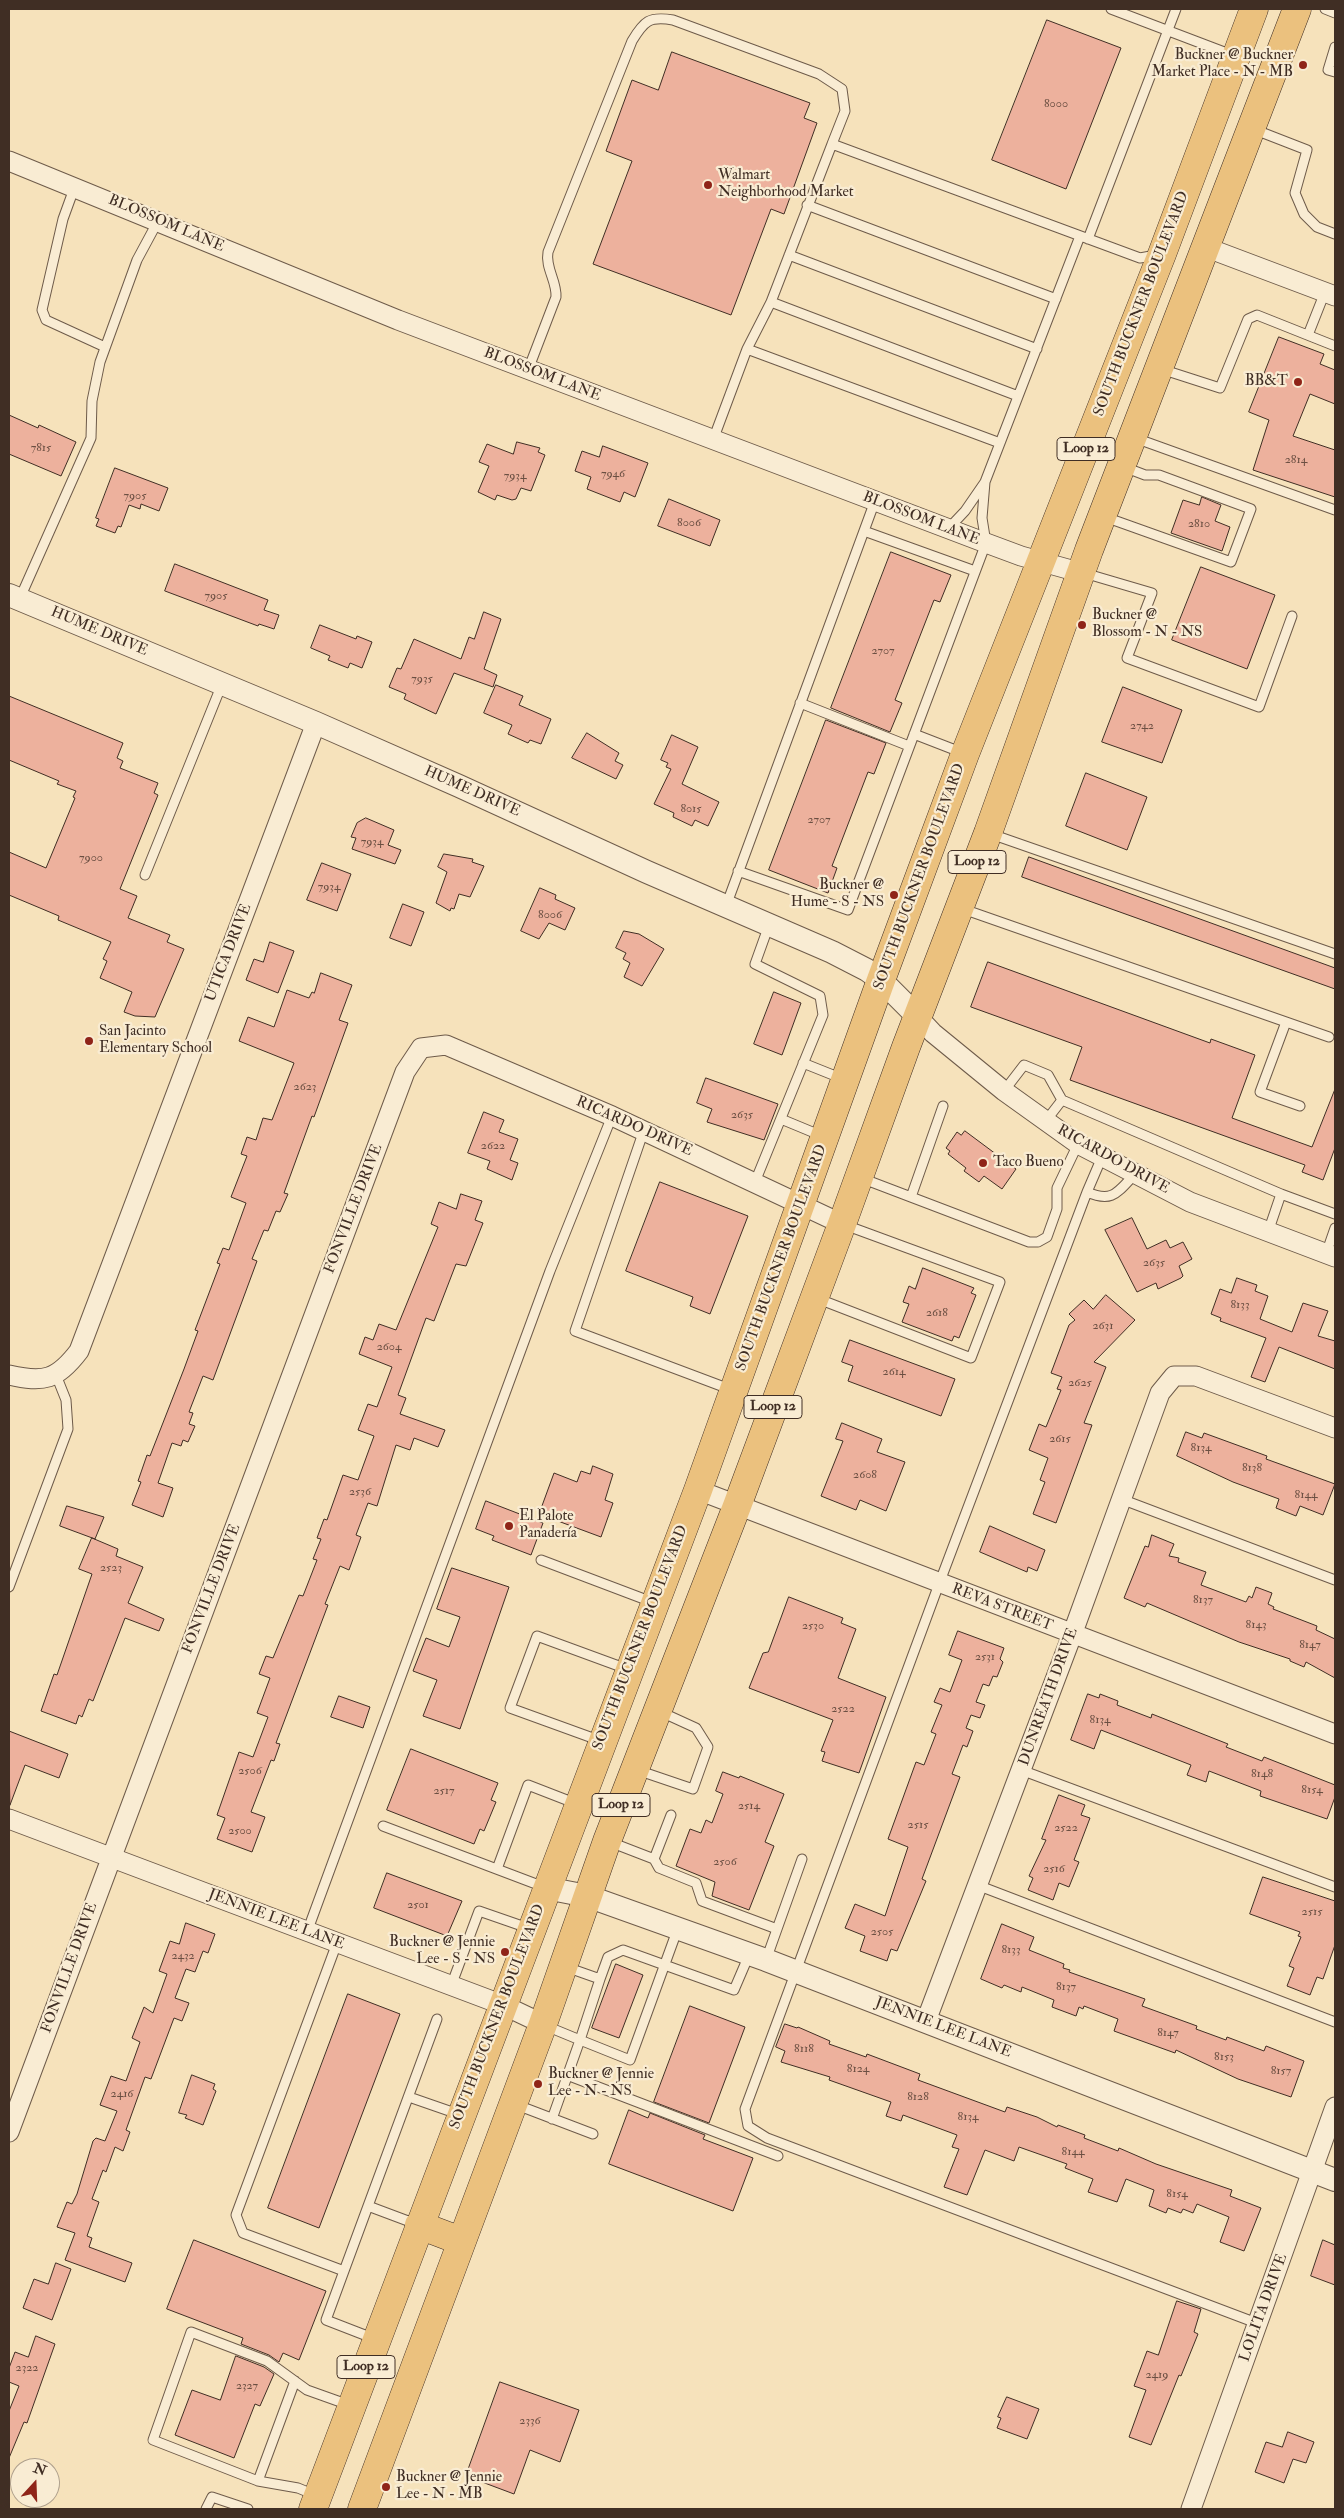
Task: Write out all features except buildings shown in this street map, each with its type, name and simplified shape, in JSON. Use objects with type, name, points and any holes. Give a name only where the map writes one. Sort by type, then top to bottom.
[{"type":"main road","name":"SOUTH BUCKNER BOULEVARD","points":[[315,2503],[698,1490],[802,1205],[881,980],[965,754],[1162,254],[1254,9]]},
{"type":"main road","name":"Loop 12","points":[[362,2509],[543,2024],[606,1841],[736,1506],[842,1224],[988,833],[1102,516],[1297,9]]},
{"type":"main road","points":[[1162,254],[1205,247]]},
{"type":"main road","points":[[419,2225],[461,2241]]},
{"type":"street","name":"BLOSSOM LANE","points":[[9,161],[75,186],[398,320],[528,370],[986,543],[1082,573]]},
{"type":"street","points":[[1205,247],[1330,294]]},
{"type":"street","name":"HUME DRIVE","points":[[14,597],[316,723],[832,952],[867,970],[881,980],[918,1017]]},
{"type":"street","name":"UTICA DRIVE","points":[[56,1374],[79,1351],[316,723]]},
{"type":"street","name":"RICARDO DRIVE","points":[[918,1017],[933,1033],[1004,1091],[1078,1144],[1134,1175],[1190,1202],[1331,1256]]},
{"type":"street","name":"RICARDO DRIVE","points":[[421,1048],[446,1045],[644,1130],[842,1224]]},
{"type":"street","name":"FONVILLE DRIVE","points":[[9,2132],[405,1072],[421,1048]]},
{"type":"street","points":[[9,1375],[32,1380],[56,1374]]},
{"type":"street","name":"DUNREATH DRIVE","points":[[926,2021],[1072,1635],[1160,1393],[1174,1376],[1196,1376],[1335,1428]]},
{"type":"street","name":"REVA STREET","points":[[698,1490],[1072,1635],[1335,1734]]},
{"type":"street","name":"JENNIE LEE LANE","points":[[9,1819],[503,2005],[543,2024]]},
{"type":"street","name":"JENNIE LEE LANE","points":[[546,1888],[587,1896],[678,1928],[926,2021],[1335,2180]]},
{"type":"street","name":"LOLITA DRIVE","points":[[1191,2509],[1259,2324],[1335,2107]]},
{"type":"lane","points":[[1111,9],[1236,57]]},
{"type":"lane","points":[[948,529],[965,511],[985,482],[1056,299],[1084,238],[1176,9]]},
{"type":"lane","points":[[1324,9],[1335,13]]},
{"type":"lane","points":[[528,370],[556,298],[557,287],[546,262],[548,252],[632,41],[642,23],[658,17],[673,20],[819,74],[842,89],[845,111],[807,205],[772,302],[747,349],[714,440]]},
{"type":"lane","points":[[1335,47],[1328,70],[1335,72]]},
{"type":"lane","points":[[1251,128],[1308,150],[1295,193],[1304,214],[1317,227],[1335,234]]},
{"type":"lane","points":[[832,144],[1140,258],[1162,254]]},
{"type":"lane","points":[[75,186],[63,219],[42,310],[46,320],[105,347]]},
{"type":"lane","points":[[807,205],[1056,299]]},
{"type":"lane","points":[[14,597],[91,438],[92,401],[100,362],[137,260],[158,221]]},
{"type":"lane","points":[[789,255],[1037,349]]},
{"type":"lane","points":[[1308,335],[1330,294]]},
{"type":"lane","points":[[772,302],[1018,396]]},
{"type":"lane","points":[[1159,368],[1220,388],[1248,319],[1257,315],[1335,346]]},
{"type":"lane","points":[[747,349],[1000,443]]},
{"type":"lane","points":[[1133,437],[1335,510]]},
{"type":"lane","points":[[1102,516],[1231,562],[1251,509],[1159,475],[1145,475],[1121,466]]},
{"type":"lane","points":[[738,871],[848,910],[986,543],[982,518],[985,482]]},
{"type":"lane","points":[[726,906],[875,501]]},
{"type":"lane","points":[[864,531],[975,571]]},
{"type":"lane","points":[[1082,573],[1152,593],[1127,658],[1258,706],[1292,616]]},
{"type":"lane","points":[[145,875],[222,683]]},
{"type":"lane","points":[[800,703],[909,746]]},
{"type":"lane","points":[[914,734],[965,754]]},
{"type":"lane","points":[[988,833],[1335,954]]},
{"type":"lane","points":[[960,908],[1329,1037]]},
{"type":"lane","points":[[755,1182],[823,1015],[820,996],[755,964],[769,925]]},
{"type":"lane","points":[[1286,1022],[1260,1092],[1300,1106]]},
{"type":"lane","points":[[803,1063],[846,1080]]},
{"type":"lane","points":[[1004,1091],[1024,1066],[1048,1075],[1062,1100],[1281,1194],[1335,1214]]},
{"type":"lane","points":[[1045,1122],[1062,1100]]},
{"type":"lane","points":[[911,1197],[943,1106]]},
{"type":"lane","points":[[307,1932],[547,1280],[612,1116]]},
{"type":"lane","points":[[781,1119],[826,1137]]},
{"type":"lane","points":[[644,1130],[575,1331],[734,1391]]},
{"type":"lane","points":[[859,1177],[1029,1242],[1038,1242],[1047,1237],[1056,1216],[1057,1188],[1078,1144]]},
{"type":"lane","points":[[1102,1157],[1087,1192],[794,1971],[748,2096],[745,2110],[748,2126],[767,2138],[1259,2324]]},
{"type":"lane","points":[[1087,1192],[1098,1197],[1109,1197],[1117,1193],[1134,1175]]},
{"type":"lane","points":[[1268,1232],[1281,1194]]},
{"type":"lane","points":[[814,1297],[971,1358],[1000,1282],[842,1224]]},
{"type":"lane","points":[[1331,1256],[1335,1228]]},
{"type":"lane","points":[[9,1587],[68,1429],[66,1400],[56,1374]]},
{"type":"lane","points":[[1121,1499],[1335,1580]]},
{"type":"lane","points":[[541,1560],[655,1603]]},
{"type":"lane","points":[[602,1742],[510,1708],[537,1636],[629,1670]]},
{"type":"lane","points":[[635,1769],[693,1789],[708,1747],[696,1728],[657,1710]]},
{"type":"lane","points":[[1021,1770],[1335,1887]]},
{"type":"lane","points":[[497,1869],[528,1785],[578,1804]]},
{"type":"lane","points":[[654,1859],[671,1815]]},
{"type":"lane","points":[[383,1826],[546,1888]]},
{"type":"lane","points":[[606,1841],[654,1859],[659,1868],[696,1883],[702,1901],[777,1929]]},
{"type":"lane","points":[[552,2119],[608,1957],[624,1950],[734,1990],[777,1929],[802,1859]]},
{"type":"lane","points":[[977,1885],[1335,2022]]},
{"type":"lane","points":[[451,1986],[479,1911],[531,1930]]},
{"type":"lane","points":[[543,2024],[630,2060],[678,1928]]},
{"type":"lane","points":[[337,1943],[236,2215],[242,2233],[344,2271]]},
{"type":"lane","points":[[563,1966],[600,1980]]},
{"type":"lane","points":[[376,2340],[326,2320],[437,2019]]},
{"type":"lane","points":[[567,2075],[778,2156]]},
{"type":"lane","points":[[409,2096],[461,2115]]},
{"type":"lane","points":[[512,2103],[593,2134]]},
{"type":"lane","points":[[368,2206],[419,2225]]},
{"type":"lane","points":[[315,2503],[298,2488],[258,2480],[152,2440],[191,2332],[267,2361],[307,2390],[351,2406]]},
{"type":"lane","points":[[258,2480],[295,2381]]},
{"type":"lane","points":[[206,2509],[212,2496],[248,2509]]},
{"type":"place","name":"Buckner @ Buckner Market Place - N - MB","points":[[1303,65]]},
{"type":"place","name":"Walmart Neighborhood Market","points":[[708,185]]},
{"type":"place","name":"BB&T","points":[[1298,382]]},
{"type":"place","name":"Buckner @ Blossom - N - NS","points":[[1082,625]]},
{"type":"place","name":"Buckner @ Hume - S - NS","points":[[894,895]]},
{"type":"place","name":"San Jacinto Elementary School","points":[[89,1041]]},
{"type":"place","name":"Taco Bueno","points":[[983,1163]]},
{"type":"place","name":"El Palote Panadería","points":[[509,1526]]},
{"type":"place","name":"Buckner @ Jennie Lee - S - NS","points":[[505,1952]]},
{"type":"place","name":"Buckner @ Jennie Lee - N - NS","points":[[538,2084]]},
{"type":"place","name":"Buckner @ Jennie Lee - N - MB","points":[[386,2487]]}]
